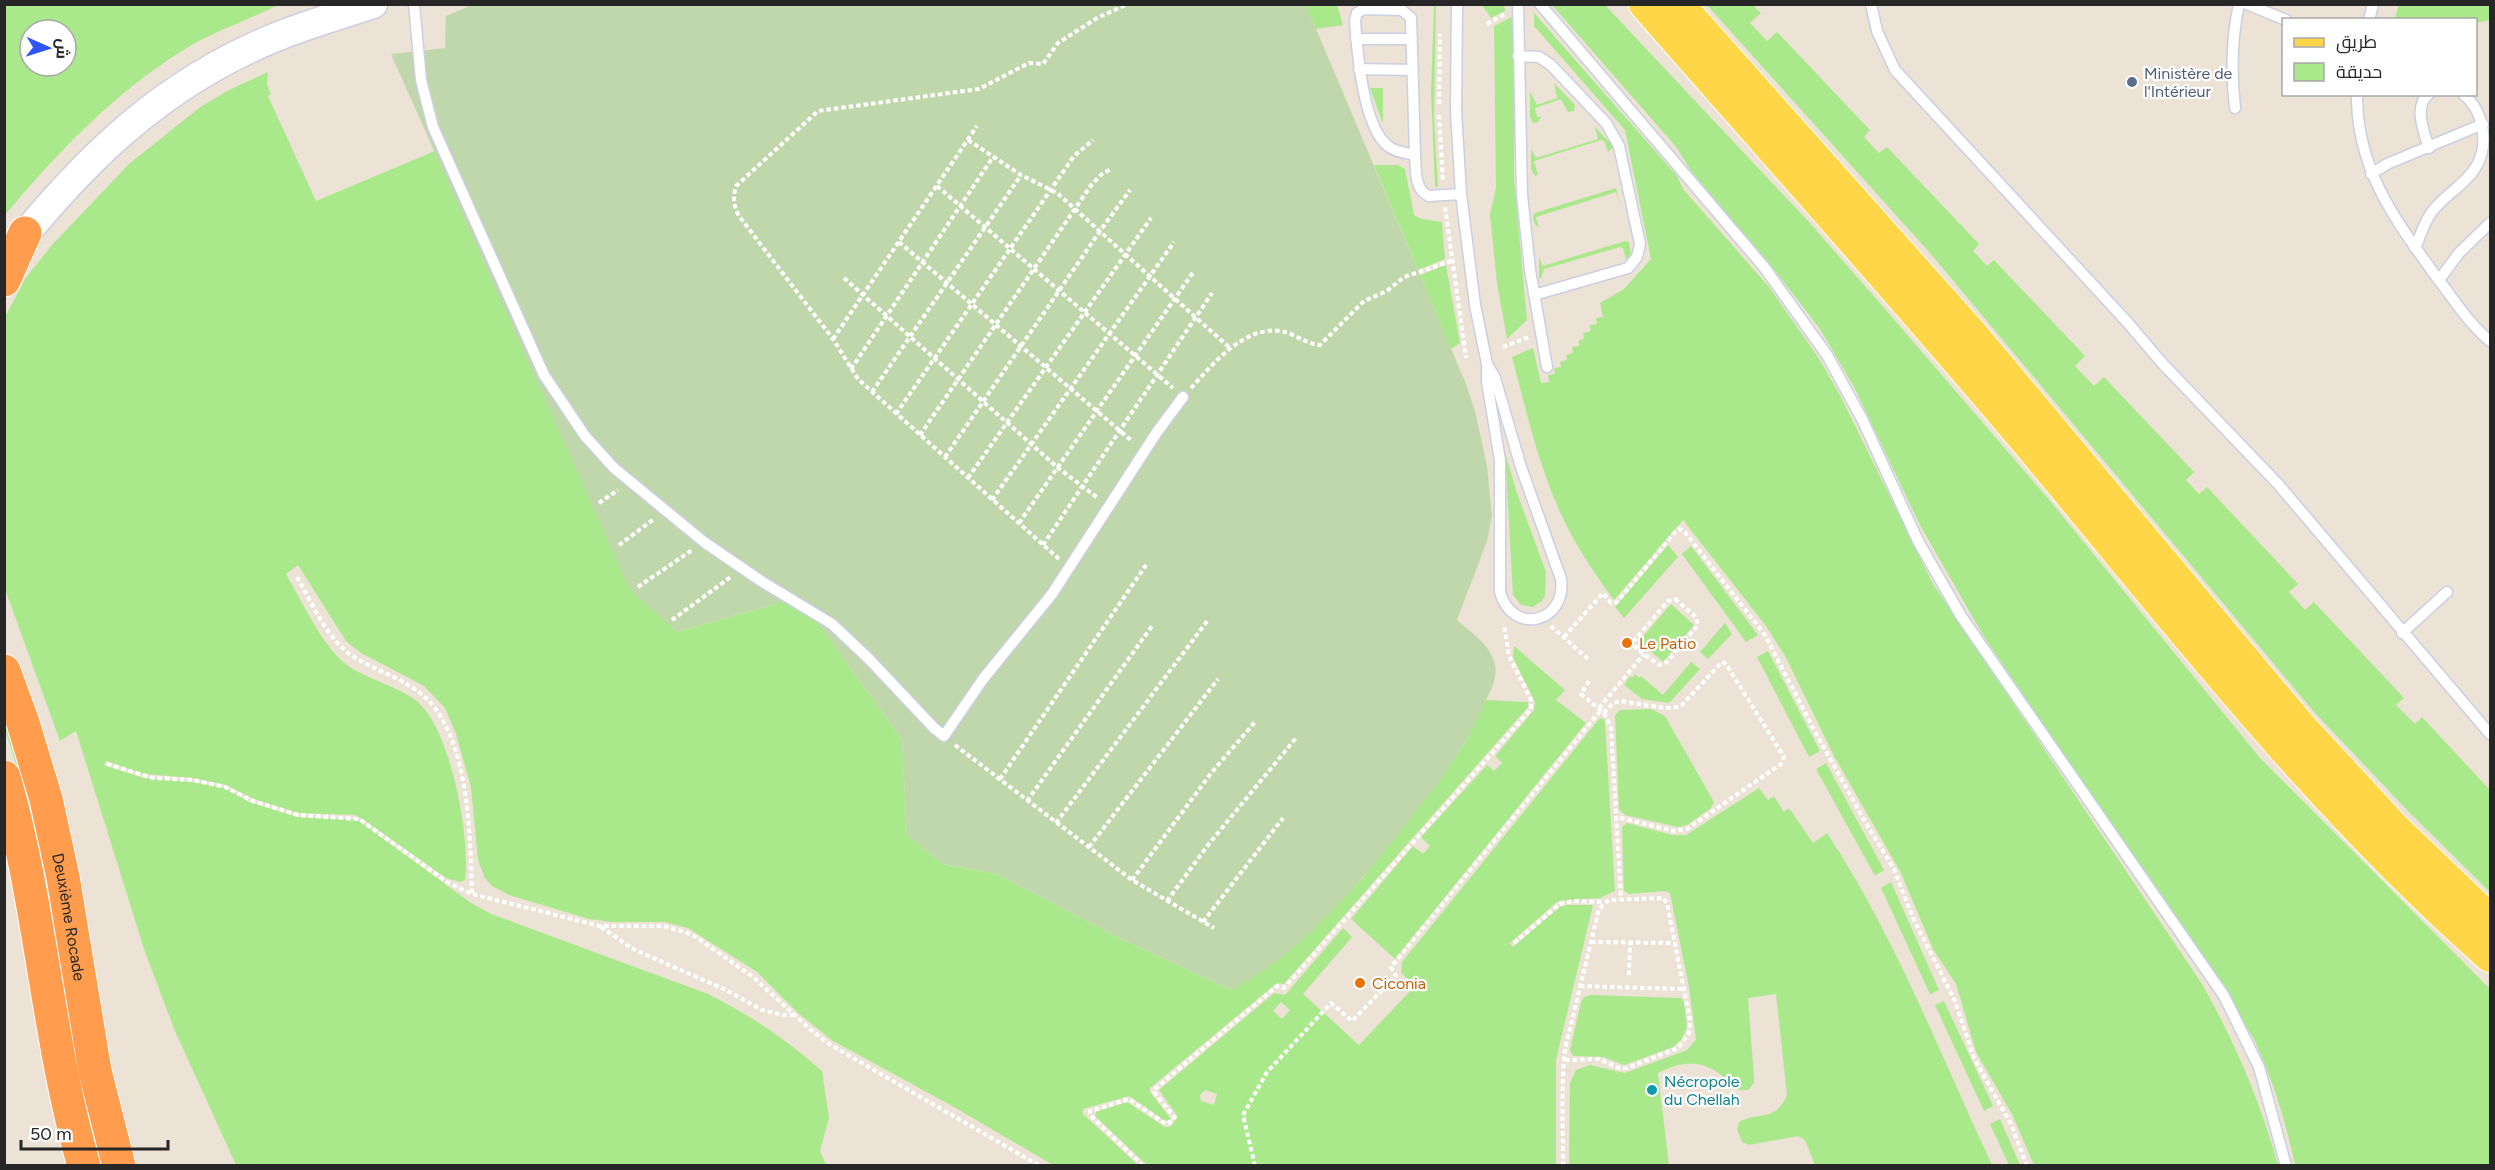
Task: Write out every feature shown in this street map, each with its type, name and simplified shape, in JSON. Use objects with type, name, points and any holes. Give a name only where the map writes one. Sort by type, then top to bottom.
[{"type":"highway","points":[[4,280],[25,233]]},
{"type":"highway","name":"Deuxième Rocade","points":[[4,671],[23,723],[46,799],[63,877],[92,1060],[119,1166]]},
{"type":"highway","name":"Deuxième Rocade","points":[[4,777],[31,889],[63,1083],[84,1166]]},
{"type":"main road","points":[[1645,4],[1959,361],[2285,752],[2380,852],[2490,956]]},
{"type":"main road","points":[[1678,4],[1966,328],[2298,724],[2395,829],[2490,920]]},
{"type":"street","points":[[4,259],[73,180],[115,138],[148,110],[188,82],[250,48],[373,4]]},
{"type":"lane","points":[[414,4],[422,80],[433,128],[535,356],[548,382],[585,436],[603,459],[664,512],[742,568],[832,624],[944,736],[975,689],[1052,594],[1183,397]]},
{"type":"lane","points":[[1457,4],[1456,111],[1461,194],[1475,305],[1487,364],[1486,382],[1500,460],[1500,592],[1508,609],[1524,619],[1542,617],[1557,606],[1561,598],[1562,579],[1527,485],[1495,378],[1487,364]]},
{"type":"lane","points":[[1540,4],[1764,267],[1822,347],[1862,419],[1918,541],[1961,616],[2224,996],[2259,1067],[2286,1166]]},
{"type":"lane","points":[[1871,4],[1877,31],[1894,70],[2128,323],[2162,363],[2278,484],[2490,734]]},
{"type":"lane","points":[[2235,108],[2231,48],[2239,4]]},
{"type":"lane","points":[[2247,4],[2282,18]]},
{"type":"lane","points":[[1513,7],[1518,56],[1522,195],[1534,295],[1547,367]]},
{"type":"lane","points":[[1414,155],[1395,150],[1384,143],[1368,107],[1359,69],[1355,16],[1364,9],[1406,12],[1411,18],[1414,155],[1418,187],[1429,196],[1461,194]]},
{"type":"lane","points":[[1356,39],[1412,39]]},
{"type":"lane","points":[[1518,56],[1539,57],[1551,65],[1613,134],[1624,164],[1640,244],[1638,258],[1628,268],[1534,295]]},
{"type":"lane","points":[[1359,69],[1413,70]]},
{"type":"lane","points":[[2357,96],[2360,130],[2371,174],[2384,201],[2415,248],[2475,329],[2490,342]]},
{"type":"lane","points":[[2426,96],[2421,105],[2421,116],[2428,147]]},
{"type":"lane","points":[[2415,248],[2430,214],[2474,170],[2484,145],[2483,124],[2470,100],[2465,96]]},
{"type":"lane","points":[[2371,174],[2387,164],[2483,124]]},
{"type":"lane","points":[[2439,280],[2459,253],[2490,223]]},
{"type":"lane","points":[[2402,633],[2446,592]]},
{"type":"path","points":[[1068,568],[872,392],[851,369],[833,339],[739,216],[734,201],[736,186],[818,111],[983,88],[1029,63],[1043,64],[1058,43],[1097,18],[1128,4]]},
{"type":"path","points":[[1487,24],[1506,14],[1513,7]]},
{"type":"path","points":[[833,339],[977,126]]},
{"type":"path","points":[[968,140],[1021,175],[1051,188],[1231,350]]},
{"type":"path","points":[[896,414],[1074,156],[1093,140]]},
{"type":"path","points":[[851,369],[993,157]]},
{"type":"path","points":[[920,435],[1096,179],[1111,169]]},
{"type":"path","points":[[872,392],[1021,175]]},
{"type":"path","points":[[937,186],[1183,397],[1231,350],[1249,336],[1268,331],[1289,333],[1320,345],[1364,301],[1384,292],[1404,277],[1451,261]]},
{"type":"path","points":[[945,458],[1130,190]]},
{"type":"path","points":[[968,478],[1047,369],[1151,218]]},
{"type":"path","points":[[899,242],[1145,452]]},
{"type":"path","points":[[992,500],[1174,242]]},
{"type":"path","points":[[1019,523],[1194,271]]},
{"type":"path","points":[[844,278],[1008,424],[1081,486],[1110,506]]},
{"type":"path","points":[[1043,545],[1212,293]]},
{"type":"path","points":[[1503,347],[1540,331]]},
{"type":"path","points":[[599,503],[629,482]]},
{"type":"path","points":[[619,545],[664,512]]},
{"type":"path","points":[[1564,637],[1603,593],[1611,603],[1617,602],[1677,530],[1684,531],[1765,635],[1812,726],[1894,869],[1912,918],[1955,1001],[1974,1058],[2011,1124],[2027,1166]]},
{"type":"path","points":[[638,587],[704,542]]},
{"type":"path","points":[[1000,779],[1146,565]]},
{"type":"path","points":[[672,620],[742,568]]},
{"type":"path","points":[[297,577],[329,632],[341,646],[361,661],[417,690],[444,721],[451,736],[464,788],[469,825],[472,894]]},
{"type":"path","points":[[1675,599],[1679,601],[1696,617],[1697,627],[1665,664],[1656,663],[1644,654],[1634,645],[1635,638],[1668,601],[1675,599]]},
{"type":"path","points":[[1143,1166],[1090,1115],[1090,1111],[1129,1099],[1166,1124],[1174,1120],[1154,1092],[1155,1089],[1277,986],[1285,987],[1531,709],[1531,700],[1509,656],[1506,643],[1505,619],[1508,609]]},
{"type":"path","points":[[1542,617],[1589,660]]},
{"type":"path","points":[[1056,823],[1208,620]]},
{"type":"path","points":[[1027,801],[1152,626]]},
{"type":"path","points":[[1255,1166],[1243,1115],[1267,1072],[1331,1003],[1352,1021],[1396,976],[1392,967],[1644,654]]},
{"type":"path","points":[[1601,710],[1620,701],[1665,708],[1682,705],[1722,662],[1726,664],[1784,757],[1781,764],[1687,829],[1674,831],[1617,817]]},
{"type":"path","points":[[1089,847],[1218,679]]},
{"type":"path","points":[[1589,681],[1581,694],[1601,710],[1611,728],[1621,899]]},
{"type":"path","points":[[1132,880],[1212,772],[1255,722]]},
{"type":"path","points":[[944,736],[1132,880],[1214,928]]},
{"type":"path","points":[[1167,901],[1251,791],[1296,738]]},
{"type":"path","points":[[107,764],[153,778],[193,780],[225,787],[253,801],[298,815],[359,819],[447,882],[472,894],[600,926],[663,927],[686,932],[753,977],[811,1030],[848,1056],[1040,1166]]},
{"type":"path","points":[[1203,922],[1283,818]]},
{"type":"path","points":[[1514,943],[1560,904],[1573,901],[1605,902],[1621,899],[1663,898],[1667,903],[1690,1026],[1686,1040],[1678,1048],[1627,1068],[1619,1068],[1599,1059],[1564,1060]]},
{"type":"path","points":[[1563,1166],[1564,1060],[1599,909],[1605,902]]},
{"type":"path","points":[[600,926],[633,949],[717,986],[762,1010],[794,1015]]},
{"type":"path","points":[[1591,942],[1674,943]]},
{"type":"path","points":[[1629,975],[1630,942]]},
{"type":"path","points":[[1580,986],[1684,989]]},
{"type":"green space","points":[[1436,4],[1434,116],[1438,187],[1435,186],[1431,93],[1434,5]]},
{"type":"green space","points":[[2399,4],[2490,5],[2490,20],[2477,23],[2477,18],[2395,18]]},
{"type":"green space","points":[[5,5],[276,6],[185,49],[135,84],[66,147],[5,215]]},
{"type":"green space","points":[[472,5],[1306,5],[1466,384],[1475,411],[1487,466],[1492,516],[1487,541],[1457,620],[1485,645],[1493,657],[1496,670],[1492,686],[1476,722],[1460,751],[1441,778],[1369,870],[1325,919],[1292,949],[1232,990],[1119,938],[997,874],[943,864],[907,835],[902,740],[816,620],[785,601],[677,632],[632,592],[391,54],[445,48],[446,16]]},
{"type":"green space","points":[[1306,5],[1337,5],[1343,25],[1316,29]]},
{"type":"green space","points":[[1482,5],[1504,5],[1505,11],[1491,18]]},
{"type":"green space","points":[[1552,5],[1605,5],[1808,221],[1885,309],[2051,502],[2260,758],[2490,989],[2490,1165],[2295,1165],[2278,1100],[2253,1037],[1983,635],[1920,525],[1854,387],[1820,329],[1773,268],[1691,171],[1677,148]]},
{"type":"green space","points":[[1707,5],[1753,5],[1761,13],[1750,23],[1767,41],[1777,32],[1870,130],[1864,137],[1879,153],[1887,147],[1979,244],[1973,251],[1987,266],[1994,260],[2085,356],[2075,366],[2094,386],[2104,377],[2194,472],[2186,480],[2199,494],[2207,487],[2298,584],[2289,592],[2305,610],[2314,602],[2404,698],[2396,705],[2415,724],[2422,717],[2490,790],[2490,892],[2409,812],[2315,713],[1930,253]]},
{"type":"green space","points":[[1534,13],[1677,176],[1683,189],[1769,287],[1820,360],[1842,399],[1933,584],[2202,984],[2246,1072],[2278,1165],[2034,1165],[2012,1114],[1976,1052],[1956,984],[1933,949],[1901,873],[1834,756],[1785,656],[1766,626],[1683,520],[1614,600],[1599,580],[1566,525],[1553,495],[1533,437],[1512,357],[1533,348],[1541,383],[1549,382],[1548,375],[1555,374],[1554,368],[1561,367],[1560,362],[1567,360],[1566,355],[1573,353],[1572,347],[1579,346],[1579,340],[1584,339],[1583,333],[1591,331],[1589,325],[1597,324],[1596,318],[1603,317],[1600,303],[1624,289],[1651,259],[1625,130],[1534,26]]},
{"type":"green space","points":[[1514,16],[1514,178],[1527,320],[1507,339],[1497,283],[1490,215],[1496,188],[1494,26]]},
{"type":"green space","points":[[268,72],[267,85],[271,94],[268,96],[316,201],[435,151],[629,587],[677,632],[785,601],[816,620],[902,740],[907,835],[943,864],[997,874],[1119,938],[1232,990],[1294,947],[1362,879],[1449,767],[1464,744],[1486,700],[1528,702],[1528,707],[1284,984],[1277,983],[1150,1088],[1150,1092],[1171,1119],[1165,1121],[1129,1096],[1083,1109],[1083,1114],[1138,1165],[1053,1165],[954,1107],[833,1041],[799,1014],[757,972],[688,928],[665,922],[612,922],[589,919],[509,895],[492,886],[485,878],[478,860],[471,787],[456,734],[445,708],[424,686],[361,653],[346,641],[298,565],[286,574],[318,631],[333,651],[349,666],[414,699],[427,712],[438,732],[448,756],[461,811],[465,837],[465,880],[460,882],[446,878],[355,815],[298,813],[254,799],[226,785],[193,778],[144,774],[106,761],[104,765],[144,778],[192,782],[225,788],[249,802],[298,817],[358,820],[471,903],[491,914],[708,994],[724,1002],[768,1029],[822,1071],[829,1118],[820,1151],[826,1165],[236,1165],[175,1031],[145,952],[76,731],[60,741],[5,589],[5,317],[25,279],[51,246],[129,164],[199,108],[227,91]]},
{"type":"green space","points":[[1554,83],[1575,105],[1574,111],[1568,112],[1561,99],[1535,108],[1537,117],[1541,117],[1538,122],[1533,123],[1530,117],[1530,92],[1537,105],[1557,98]]},
{"type":"green space","points":[[1370,88],[1383,88],[1383,124]]},
{"type":"green space","points":[[1595,127],[1614,147],[1608,152],[1604,141],[1601,140],[1534,161],[1538,175],[1535,176],[1531,169],[1531,149],[1536,158],[1598,139]]},
{"type":"green space","points":[[1374,165],[1398,165],[1405,169],[1414,215],[1422,219],[1442,222],[1445,259],[1418,270]]},
{"type":"green space","points":[[1616,188],[1620,204],[1616,192],[1536,217],[1539,228],[1534,223],[1535,213]]},
{"type":"green space","points":[[1625,241],[1629,242],[1631,254],[1626,260],[1623,248],[1620,247],[1544,269],[1541,279],[1539,278],[1539,257],[1543,266]]},
{"type":"green space","points":[[1446,265],[1460,343],[1451,349],[1420,275]]},
{"type":"green space","points":[[1505,452],[1517,493],[1546,572],[1545,596],[1533,607],[1521,605],[1513,595]]},
{"type":"green space","points":[[1668,545],[1678,557],[1624,618],[1615,607]]},
{"type":"green space","points":[[1691,546],[1758,635],[1746,642],[1682,554]]},
{"type":"green space","points":[[1671,604],[1694,625],[1663,662],[1639,641]]},
{"type":"green space","points":[[1725,623],[1732,634],[1708,659],[1700,652]]},
{"type":"green space","points":[[1514,646],[1565,690],[1556,700],[1586,723],[1395,959],[1351,919],[1413,846],[1423,854],[1430,846],[1421,837],[1487,765],[1494,771],[1502,763],[1495,756],[1534,710],[1535,702],[1513,657]]},
{"type":"green space","points":[[1768,651],[1820,751],[1809,757],[1757,657]]},
{"type":"green space","points":[[1691,662],[1700,669],[1669,703],[1642,699],[1624,685],[1630,676],[1632,678],[1635,674],[1639,678],[1641,676],[1663,695]]},
{"type":"green space","points":[[1651,709],[1665,716],[1714,802],[1711,808],[1687,825],[1678,827],[1625,815],[1619,809],[1615,715],[1620,710]]},
{"type":"green space","points":[[4,713],[38,828],[104,1165],[98,1165],[92,1144],[22,783],[5,729]]},
{"type":"green space","points":[[1603,718],[1605,721],[1615,891],[1600,898],[1558,901],[1510,943],[1513,947],[1559,907],[1593,905],[1556,1060],[1556,1165],[1147,1165],[1095,1116],[1096,1112],[1127,1102],[1165,1127],[1170,1127],[1178,1117],[1159,1090],[1274,993],[1285,995],[1343,928],[1352,937],[1303,994],[1359,1045],[1414,987],[1401,972],[1402,962],[1599,719]],"holes":[[[1281,1002],[1290,1010],[1282,1019],[1273,1011]],[[1205,1090],[1217,1094],[1214,1105],[1201,1101],[1200,1095]]]},
{"type":"green space","points":[[1826,763],[1884,870],[1875,876],[1816,769]]},
{"type":"green space","points":[[1759,788],[1768,800],[1774,796],[1784,812],[1789,808],[1813,843],[1827,833],[1874,913],[1916,996],[1992,1165],[1815,1165],[1805,1140],[1798,1136],[1749,1145],[1742,1142],[1737,1129],[1739,1122],[1772,1113],[1782,1104],[1787,1095],[1776,994],[1748,998],[1754,1083],[1748,1090],[1739,1090],[1720,1074],[1702,1065],[1682,1064],[1658,1073],[1669,1165],[1569,1165],[1570,1083],[1576,1070],[1590,1065],[1625,1073],[1687,1050],[1696,1040],[1689,987],[1670,893],[1665,891],[1629,894],[1624,891],[1622,827],[1627,823],[1672,835],[1686,835]]},
{"type":"green space","points":[[1891,882],[1939,990],[1930,994],[1881,888]]},
{"type":"green space","points":[[1591,995],[1681,998],[1684,1002],[1687,1027],[1682,1039],[1673,1047],[1624,1065],[1603,1057],[1573,1056],[1570,1050],[1581,1002],[1584,997]]},
{"type":"green space","points":[[1944,1001],[1993,1106],[1984,1111],[1935,1005]]},
{"type":"green space","points":[[2000,1119],[2020,1165],[2009,1165],[1990,1124]]},
{"type":"place","name":"Ministère de l'Intérieur","points":[[2132,82]]},
{"type":"place","name":"Le Patio","points":[[1627,643]]},
{"type":"place","name":"Ciconia","points":[[1360,983]]},
{"type":"place","name":"Nécropole du Chellah","points":[[1652,1090]]}]
